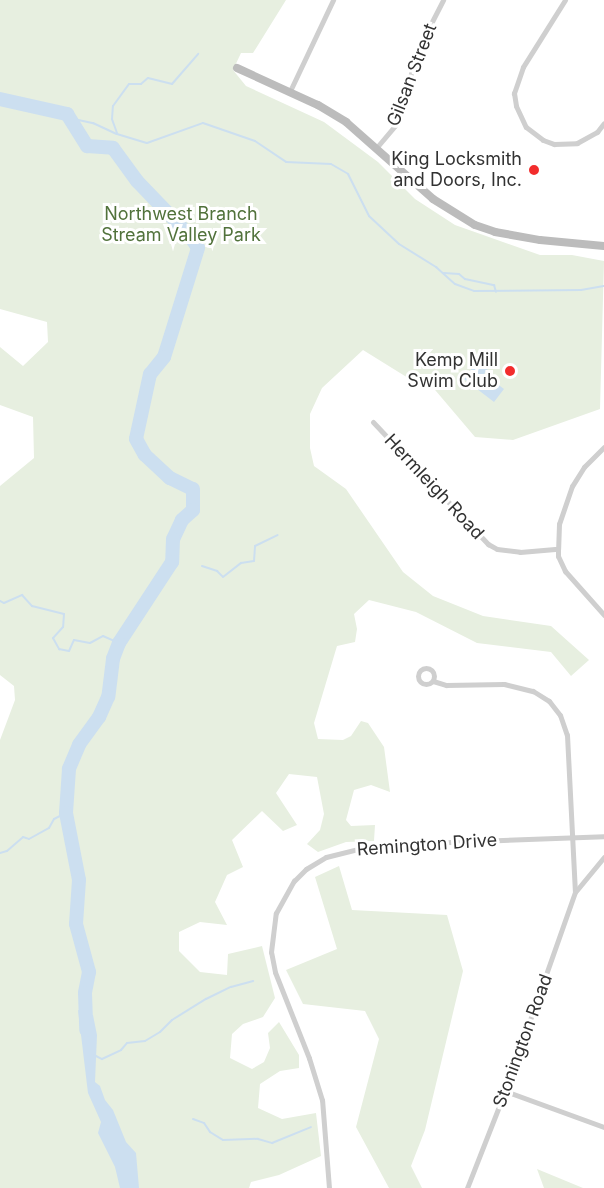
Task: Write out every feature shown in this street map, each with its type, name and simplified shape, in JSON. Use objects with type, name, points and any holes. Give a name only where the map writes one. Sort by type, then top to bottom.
[{"type":"street","points":[[290,91],[333,0]]},
{"type":"street","name":"Gilsan Street","points":[[377,147],[396,124],[419,47],[443,0]]},
{"type":"street","points":[[565,0],[523,67],[515,87],[516,106],[526,127],[543,140],[555,144],[577,143],[597,132],[604,123]]},
{"type":"street","points":[[237,68],[290,91],[346,122],[377,147],[433,199],[475,225],[495,232],[540,240],[604,246]]},
{"type":"street","name":"Hermleigh Road","points":[[373,422],[488,544],[497,549],[520,552],[558,549]]},
{"type":"street","points":[[604,447],[584,467],[572,486],[559,524],[558,549],[558,556],[565,571],[604,615]]},
{"type":"street","name":"Stonington Road","points":[[433,681],[446,685],[522,687],[549,701],[560,715],[567,735],[575,892]]},
{"type":"street","name":"Remington Drive","points":[[329,1188],[322,1100],[309,1058],[275,972],[271,952],[276,913],[285,894],[306,868],[341,851],[374,845],[604,836]]},
{"type":"street","name":"Stonington Road","points":[[467,1188],[505,1091],[575,892],[604,857]]},
{"type":"street","points":[[505,1091],[604,1127]]},
{"type":"green space","name":"Northwest Branch Stream Valley Park","points":[[0,0],[286,0],[253,53],[241,53],[233,70],[246,86],[324,122],[378,162],[415,199],[455,225],[540,255],[572,255],[604,261],[600,409],[513,440],[475,437],[430,384],[421,386],[363,350],[322,388],[310,414],[310,448],[314,466],[346,489],[403,572],[433,596],[483,616],[551,626],[589,660],[571,676],[551,652],[477,643],[416,612],[369,600],[354,614],[357,629],[355,642],[337,646],[314,723],[318,739],[343,740],[351,736],[361,721],[368,723],[384,747],[390,792],[371,785],[354,790],[346,820],[351,826],[375,825],[374,841],[346,842],[318,852],[307,844],[320,830],[324,814],[317,777],[289,774],[276,793],[297,825],[283,831],[262,811],[232,840],[243,867],[227,875],[215,902],[227,925],[200,922],[179,932],[179,951],[200,972],[227,975],[228,954],[262,946],[275,998],[263,1017],[243,1024],[232,1034],[230,1058],[252,1069],[264,1062],[270,1048],[268,1033],[279,1022],[299,1055],[299,1068],[280,1071],[260,1084],[258,1108],[282,1119],[316,1113],[321,1156],[279,1175],[251,1182],[249,1188],[0,1188],[0,740],[15,700],[14,686],[0,675],[0,486],[34,458],[33,417],[0,405],[0,347],[23,366],[48,342],[47,322],[0,309]]},
{"type":"green space","points":[[339,866],[352,910],[447,915],[463,971],[425,1130],[411,1166],[422,1188],[389,1188],[356,1127],[379,1039],[365,1011],[303,1004],[286,970],[337,949],[315,877]]},
{"type":"green space","points":[[537,1169],[583,1188],[544,1188]]},
{"type":"water","points":[[480,358],[490,366],[484,374],[504,389],[494,402],[464,379]]},
{"type":"water","points":[[78,1010],[93,1015],[97,1035],[95,1082],[100,1086],[105,1100],[113,1110],[126,1142],[136,1153],[139,1188],[120,1188],[115,1167],[98,1133],[101,1122],[88,1093]]},
{"type":"waterway","points":[[117,133],[112,119],[113,106],[129,84],[141,84],[148,78],[172,84],[198,54]]},
{"type":"waterway","points":[[0,99],[67,114],[87,146],[113,148],[137,181],[190,236],[198,248],[164,357],[150,374],[136,439],[145,455],[170,478],[193,489],[193,510],[182,520],[173,539],[172,562],[119,643],[113,659],[108,697],[99,717],[79,745],[69,769],[66,813],[79,880],[76,924],[89,972],[85,993],[86,1030]]},
{"type":"waterway","points":[[69,118],[93,123],[117,134],[147,143],[203,123],[255,141],[286,162],[331,164],[348,174],[369,216],[399,244],[436,267],[455,284],[474,291],[581,290],[604,286]]},
{"type":"waterway","points":[[444,273],[459,274],[465,279],[494,285],[496,292]]},
{"type":"waterway","points":[[202,566],[217,571],[223,577],[241,563],[254,561],[255,546],[278,535]]},
{"type":"waterway","points":[[0,601],[4,603],[22,595],[32,606],[64,614],[63,627],[53,638],[59,649],[69,651],[74,640],[90,643],[103,636],[119,643]]},
{"type":"waterway","points":[[0,853],[7,851],[23,837],[29,839],[49,828],[54,819],[66,813]]},
{"type":"waterway","points":[[94,1055],[102,1059],[121,1050],[127,1043],[145,1041],[160,1032],[172,1020],[206,999],[231,987],[253,981]]},
{"type":"waterway","points":[[193,1119],[204,1123],[210,1132],[223,1140],[258,1139],[272,1143],[311,1127]]},
{"type":"place","name":"King Locksmith and Doors, Inc.","points":[[534,170]]},
{"type":"place","name":"Kemp Mill Swim Club","points":[[510,371]]}]
